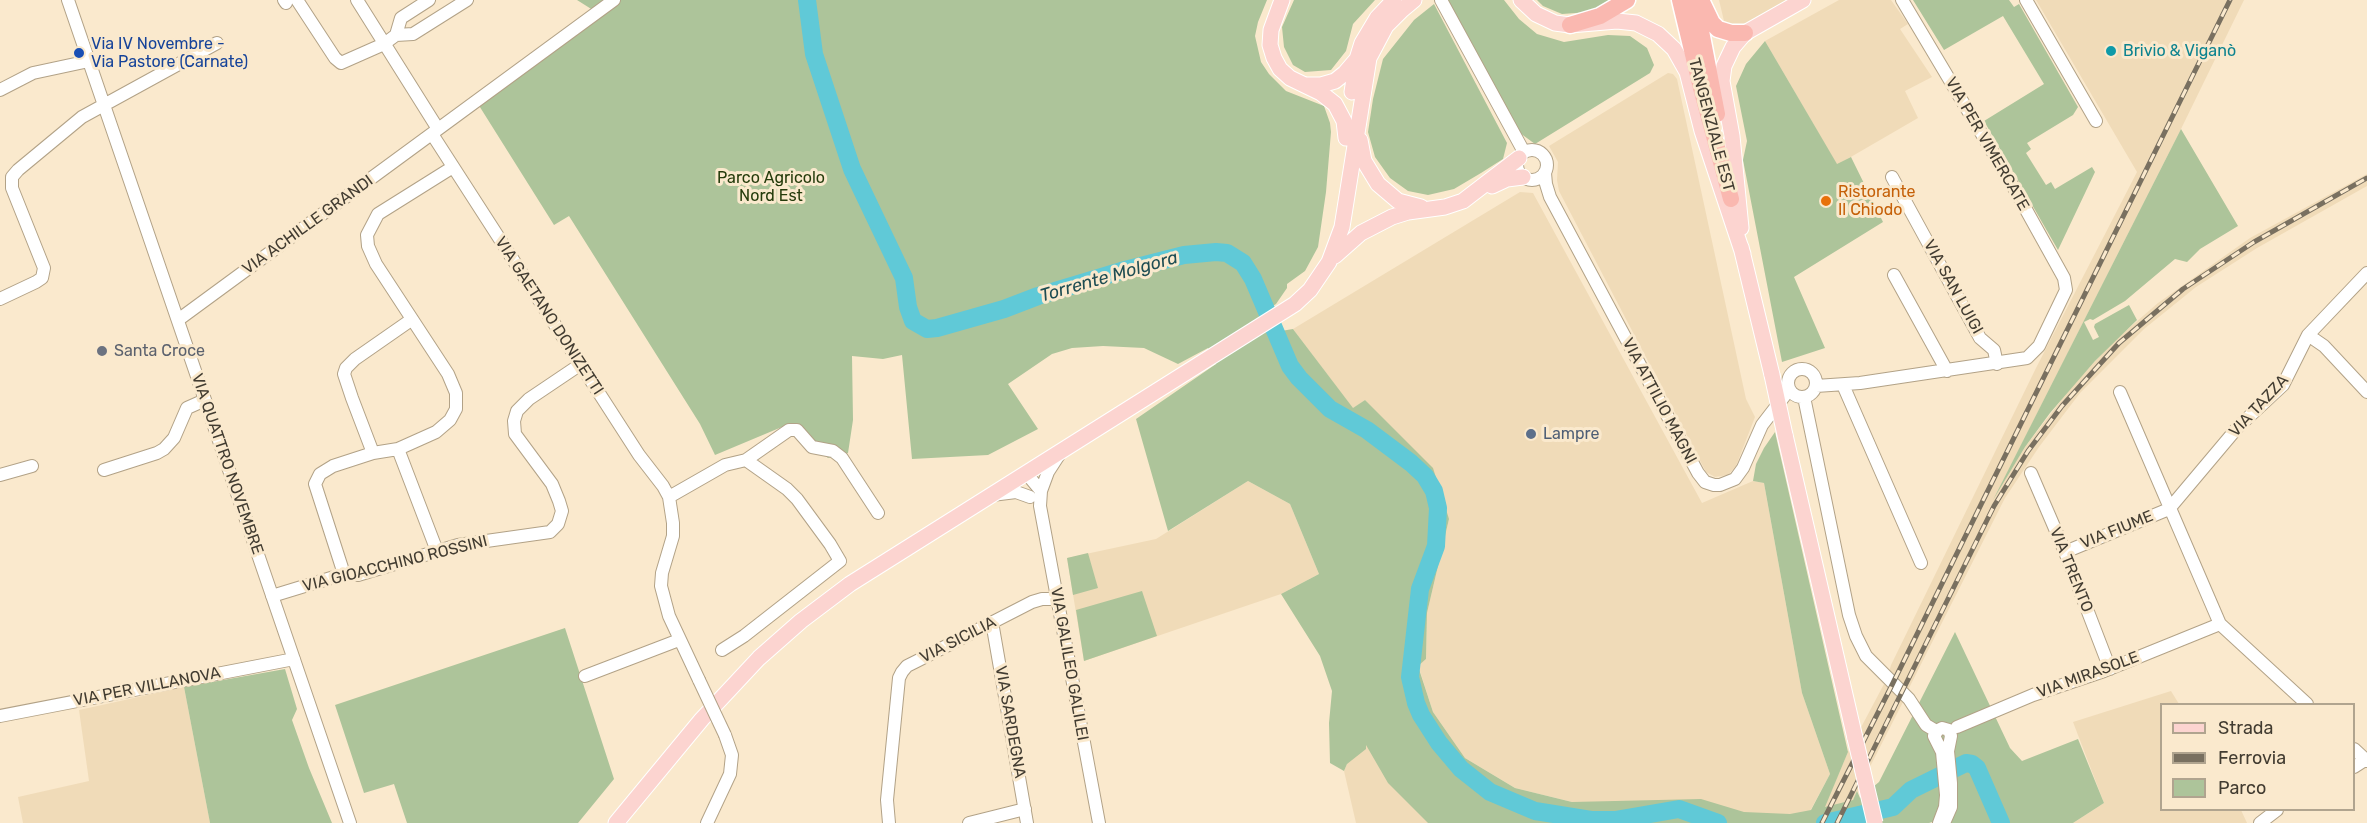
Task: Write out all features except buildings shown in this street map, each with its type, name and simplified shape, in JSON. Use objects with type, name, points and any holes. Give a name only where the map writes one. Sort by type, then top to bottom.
[{"type":"highway","points":[[1570,25],[1600,16],[1627,0]]},
{"type":"highway","name":"TANGENZIALE EST","points":[[1680,0],[1731,199]]},
{"type":"highway","name":"TANGENZIALE EST","points":[[1695,0],[1713,85],[1731,199]]},
{"type":"highway","points":[[1701,0],[1712,23],[1718,28],[1731,33],[1745,33]]},
{"type":"main road","points":[[1282,0],[1271,30],[1271,52],[1283,72],[1295,81],[1321,93],[1335,104],[1344,121],[1346,138]]},
{"type":"main road","points":[[1294,304],[1314,275],[1326,248],[1338,202],[1346,138],[1364,52],[1377,18],[1394,0]]},
{"type":"main road","points":[[1304,85],[1321,85],[1335,81],[1346,73],[1386,26],[1414,0]]},
{"type":"main road","points":[[1743,254],[1732,136],[1722,76],[1730,52],[1745,33],[1803,0]]},
{"type":"main road","points":[[1523,1],[1536,14],[1548,21],[1570,25],[1617,21],[1636,23],[1658,34],[1678,55],[1691,84],[1702,131],[1743,254]]},
{"type":"main road","points":[[1329,262],[1347,207],[1364,52]]},
{"type":"main road","points":[[1358,120],[1361,153],[1369,172],[1378,184],[1398,201],[1427,208]]},
{"type":"main road","points":[[1475,193],[1521,155]]},
{"type":"main road","points":[[616,823],[702,719],[759,658],[850,584],[1294,304],[1310,290],[1329,262],[1348,242],[1373,226],[1400,214],[1457,203],[1508,179],[1527,178]]},
{"type":"main road","points":[[1731,199],[1875,823]]},
{"type":"street","name":"VIA QUATTRO NOVEMBRE","points":[[68,0],[350,823]]},
{"type":"street","name":"VIA GAETANO DONIZETTI","points":[[357,0],[435,131],[453,167],[639,455],[669,497],[673,536],[662,573],[661,586],[669,616],[679,640],[725,735],[732,755],[730,774],[707,823]]},
{"type":"street","points":[[396,35],[401,18],[430,0],[441,16]]},
{"type":"street","points":[[289,1],[341,63],[384,44],[396,35],[412,34],[467,0]]},
{"type":"street","points":[[435,131],[614,0]]},
{"type":"street","points":[[1441,0],[1521,155],[1518,168],[1527,178],[1539,178],[1545,173],[1548,164],[1544,155],[1537,150],[1521,155]]},
{"type":"street","name":"VIA PER VIMERCATE","points":[[1902,0],[2014,188],[2064,278],[2066,290],[2034,353],[2019,361],[1997,364]]},
{"type":"street","points":[[2026,0],[2096,121]]},
{"type":"street","points":[[0,299],[42,278],[44,268],[12,188],[12,177],[82,117],[218,43]]},
{"type":"street","points":[[0,90],[33,73],[89,61]]},
{"type":"street","name":"VIA ACHILLE GRANDI","points":[[178,320],[435,131]]},
{"type":"street","points":[[344,574],[315,484],[320,474],[333,466],[373,453],[398,448],[436,432],[450,420],[456,409],[456,393],[448,374],[376,264],[367,235],[378,214],[453,167]]},
{"type":"street","name":"VIA ATTILIO MAGNI","points":[[1545,173],[1550,197],[1698,473],[1705,482],[1720,485],[1735,479],[1743,468],[1762,425],[1789,390]]},
{"type":"street","name":"VIA SAN LUIGI","points":[[1892,177],[1980,338],[1994,350],[1997,364]]},
{"type":"street","name":"VIA ATTILIO MAGNI","points":[[1527,178],[1550,197]]},
{"type":"street","name":"VIA TAZZA","points":[[2169,509],[2238,427],[2283,385],[2308,335],[2367,273]]},
{"type":"street","points":[[1894,275],[1947,371]]},
{"type":"street","points":[[373,453],[352,398],[345,374],[346,368],[355,358],[411,320]]},
{"type":"street","points":[[2308,335],[2324,346],[2367,392]]},
{"type":"street","name":"VIA GIOACCHINO ROSSINI","points":[[272,596],[344,574],[358,575],[458,544],[500,537],[541,535],[550,532],[558,524],[562,511],[559,501],[552,484],[515,434],[514,421],[517,411],[529,399],[581,364]]},
{"type":"street","points":[[1816,386],[1843,385],[1997,364]]},
{"type":"street","points":[[1797,369],[1811,372],[1816,386],[1812,393],[1804,397],[1795,396],[1789,390],[1790,376],[1797,369]]},
{"type":"street","points":[[1843,385],[1921,563]]},
{"type":"street","points":[[2120,392],[2220,624],[2305,703]]},
{"type":"street","points":[[1804,397],[1849,615],[1861,647],[1874,665],[1909,699],[1926,725],[1947,730],[1945,752],[1951,807],[1944,823]]},
{"type":"street","points":[[104,470],[157,453],[174,438],[187,408],[205,400]]},
{"type":"street","points":[[669,497],[725,465],[746,460],[789,430],[797,430],[812,447],[833,452],[842,458],[878,513]]},
{"type":"street","points":[[398,448],[437,551]]},
{"type":"street","points":[[1036,494],[1048,471],[1063,450]]},
{"type":"street","points":[[722,650],[744,636],[840,561],[830,544],[788,489],[746,460]]},
{"type":"street","points":[[0,475],[32,466]]},
{"type":"street","points":[[1026,473],[1026,489],[1036,494]]},
{"type":"street","name":"VIA TRENTO","points":[[2031,473],[2065,552],[2110,669]]},
{"type":"street","points":[[988,496],[1016,492],[1036,494]]},
{"type":"street","name":"VIA GALILEO GALILEI","points":[[1036,494],[1058,599],[1099,823]]},
{"type":"street","name":"VIA FIUME","points":[[2065,552],[2169,509]]},
{"type":"street","name":"VIA SICILIA","points":[[889,823],[887,800],[899,678],[902,672],[917,660],[1032,602],[1042,599],[1058,599]]},
{"type":"street","name":"VIA SARDEGNA","points":[[992,622],[1027,823]]},
{"type":"street","name":"VIA MIRASOLE","points":[[1947,730],[2033,695],[2110,669],[2220,624]]},
{"type":"street","points":[[585,676],[679,640]]},
{"type":"street","name":"VIA PER VILLANOVA","points":[[0,716],[294,659]]},
{"type":"street","points":[[1939,823],[1945,807],[1948,783]]},
{"type":"street","points":[[969,823],[1025,809]]},
{"type":"street","points":[[2260,823],[2276,811]]},
{"type":"shaded area","points":[[1719,0],[1788,0],[1740,27],[1724,21]]},
{"type":"shaded area","points":[[1839,0],[1891,0],[1908,24],[1900,29],[1932,77],[1905,91],[1918,118],[1837,165],[1765,41]]},
{"type":"shaded area","points":[[2036,0],[2244,0],[2001,485],[2025,447],[2073,385],[2114,341],[2158,303],[2250,238],[2367,174],[2367,186],[2257,248],[2196,287],[2144,329],[2080,393],[2039,447],[2005,498],[1908,690],[1889,672],[1891,665],[2036,368],[2137,172]]},
{"type":"shaded area","points":[[1668,73],[1673,74],[1677,79],[1746,399],[1755,417],[1736,466],[1728,475],[1715,477],[1706,472],[1559,191],[1558,162],[1549,146]]},
{"type":"shaded area","points":[[1520,192],[1533,193],[1702,503],[1753,481],[1764,483],[1802,693],[1830,774],[1809,813],[1760,818],[1628,802],[1572,802],[1515,788],[1465,758],[1433,712],[1418,665],[1426,659],[1427,613],[1449,519],[1365,400],[1353,409],[1293,329]]},
{"type":"shaded area","points":[[1248,481],[1290,504],[1319,574],[1281,594],[1084,661],[1067,558],[1156,539]]},
{"type":"shaded area","points":[[1355,619],[1503,823],[1356,823],[1344,771],[1347,764],[1335,626]]},
{"type":"shaded area","points":[[1884,684],[1903,702],[1850,806],[1823,810],[1848,752]]},
{"type":"shaded area","points":[[184,687],[210,823],[23,823],[18,797],[89,781],[79,710]]},
{"type":"shaded area","points":[[2171,691],[2178,703],[2160,703],[2160,811],[2241,811],[2247,823],[2073,823],[2104,803],[2073,722]]},
{"type":"green space","name":"Parco Agricolo Nord Est","points":[[577,0],[1267,0],[1255,36],[1261,62],[1286,91],[1324,106],[1331,132],[1318,247],[1305,271],[1287,284],[1287,288],[1276,304],[1268,309],[1272,328],[1275,332],[1293,329],[1353,408],[1365,400],[1433,468],[1449,519],[1427,613],[1426,659],[1418,666],[1433,712],[1465,758],[1515,788],[1572,802],[1701,799],[1744,812],[1790,814],[1811,810],[1830,774],[1802,693],[1764,483],[1753,481],[1756,464],[1775,432],[1848,752],[1825,807],[1853,800],[1857,791],[1860,798],[1879,782],[1955,632],[2010,748],[2022,761],[2078,739],[2104,803],[2073,823],[1942,823],[1935,821],[1929,823],[1428,823],[1388,783],[1366,745],[1366,749],[1347,764],[1344,771],[1330,763],[1329,723],[1332,691],[1320,656],[1281,594],[1319,574],[1290,504],[1248,481],[1168,531],[1136,419],[1216,364],[1208,348],[1178,364],[1144,348],[1103,346],[1072,348],[1052,354],[1008,384],[1038,429],[988,455],[912,459],[902,355],[883,359],[852,356],[853,420],[848,453],[828,458],[789,424],[715,455],[700,424],[569,216],[554,225],[478,104],[596,12]]},
{"type":"green space","points":[[1294,0],[1375,0],[1353,24],[1346,51],[1331,70],[1305,72],[1293,65],[1284,47],[1282,27]]},
{"type":"green space","points":[[1446,0],[1504,0],[1519,19],[1537,34],[1564,42],[1608,35],[1630,36],[1647,48],[1654,65],[1650,73],[1535,144],[1520,133]]},
{"type":"green space","points":[[1537,0],[1611,0],[1590,12],[1562,14],[1543,6]]},
{"type":"green space","points":[[1913,0],[2009,0],[2014,7],[2019,4],[2078,107],[2073,115],[2027,143],[2031,149],[2026,153],[2046,185],[2051,182],[2055,189],[2092,167],[2095,172],[2058,250],[1984,121],[2044,84],[2003,16],[1944,50]]},
{"type":"green space","points":[[1434,4],[1507,143],[1503,159],[1454,189],[1428,195],[1408,191],[1390,178],[1375,157],[1368,132],[1383,59],[1414,20]]},
{"type":"green space","points":[[1765,41],[1837,164],[1851,157],[1883,222],[1794,277],[1825,348],[1782,362],[1743,160],[1747,141],[1736,86],[1746,64]]},
{"type":"green space","points":[[2181,129],[2238,226],[2200,249],[2187,262],[2175,259],[2125,301],[2093,320],[2084,322],[2093,340],[2099,337],[2094,327],[2095,324],[2129,305],[2137,320],[2095,361],[2050,413],[2025,447],[1993,500]]},
{"type":"green space","points":[[1088,553],[1098,588],[1073,595],[1067,558]]},
{"type":"green space","points":[[1142,591],[1157,636],[1084,661],[1076,610]]},
{"type":"green space","points":[[565,628],[614,779],[578,823],[407,823],[394,784],[364,793],[335,705]]},
{"type":"green space","points":[[285,669],[297,709],[292,720],[332,823],[210,823],[184,687]]},
{"type":"waterway","name":"Torrente Molgora","points":[[807,0],[814,54],[852,169],[904,278],[908,307],[913,321],[927,329],[937,328],[1121,271],[1184,255],[1227,253],[1243,263],[1253,279],[1290,366],[1299,378],[1330,409],[1367,430],[1411,463],[1425,476],[1434,491],[1438,508],[1436,546],[1420,589],[1410,677],[1421,715],[1439,743],[1461,769],[1490,792],[1535,811],[1591,820],[1615,820],[1679,809],[1718,823]]},
{"type":"waterway","name":"Torrente Molgora","points":[[1825,823],[1893,807],[1911,790],[1966,763],[1977,768],[2001,823]]},
{"type":"railway","points":[[1822,823],[2230,0]]},
{"type":"railway","points":[[1837,823],[1994,506],[2028,451],[2062,406],[2119,343],[2183,289],[2254,242],[2367,178]]},
{"type":"place","name":"Brivio & Viganò","points":[[2111,51]]},
{"type":"place","name":"Via IV Novembre - Via Pastore (Carnate)","points":[[79,53]]},
{"type":"place","name":"Ristorante Il Chiodo","points":[[1826,201]]},
{"type":"place","name":"Santa Croce","points":[[102,351]]},
{"type":"place","name":"Lampre","points":[[1531,434]]}]
